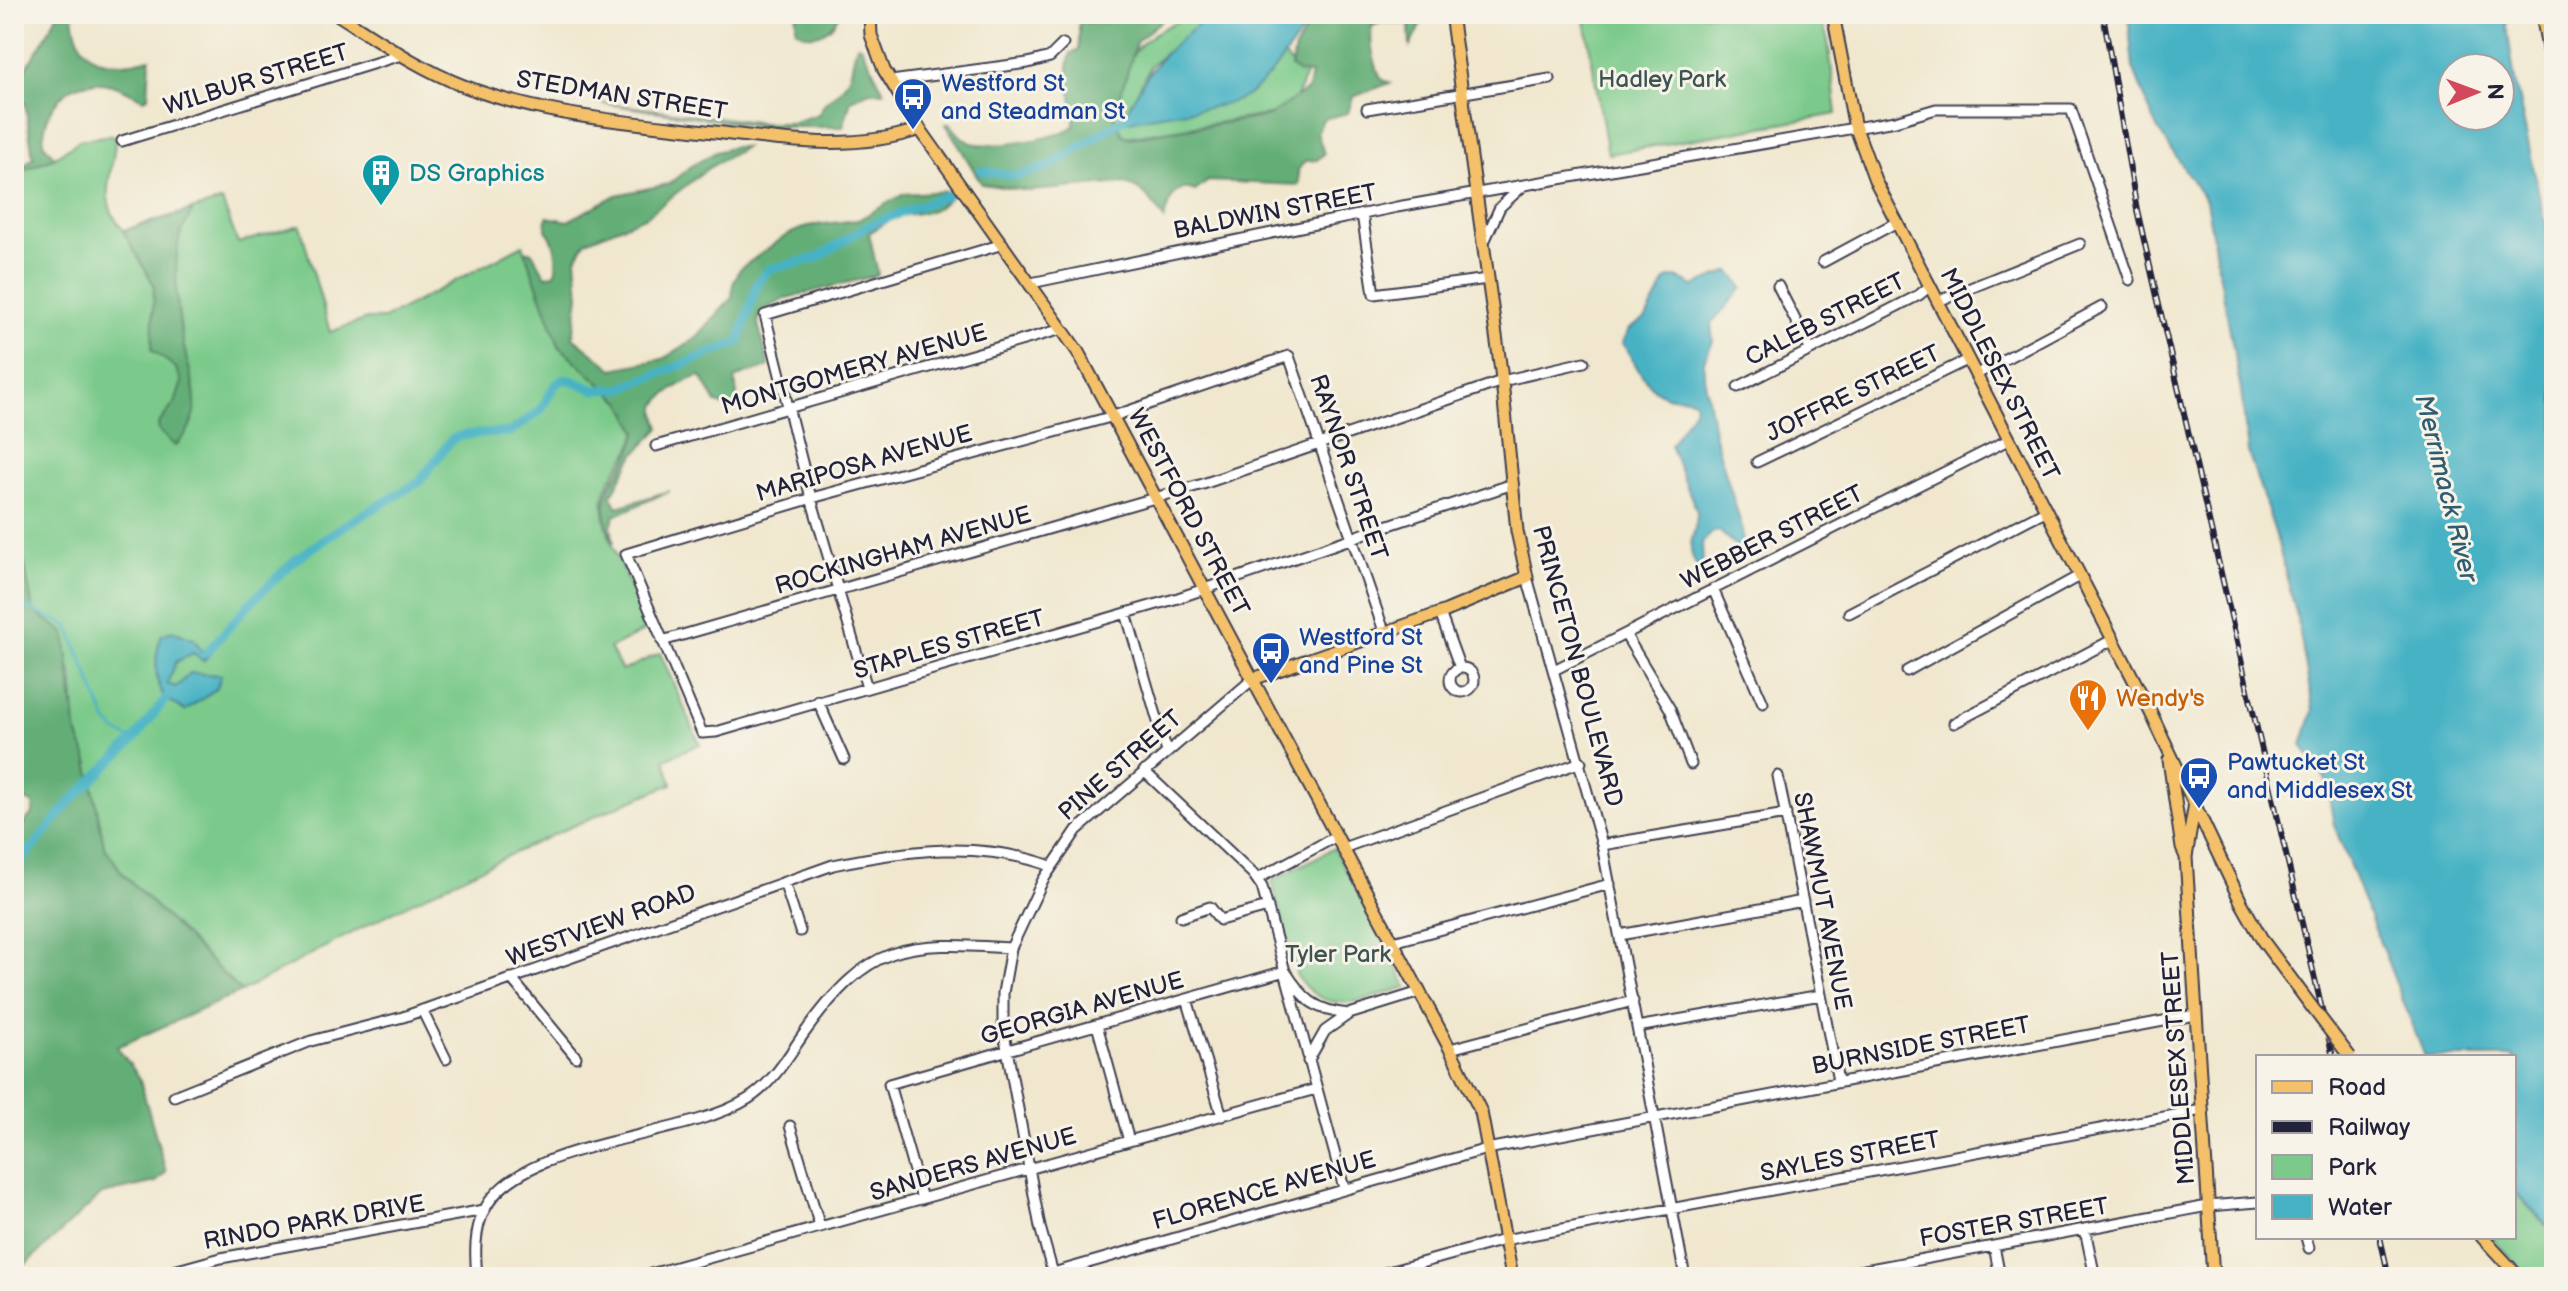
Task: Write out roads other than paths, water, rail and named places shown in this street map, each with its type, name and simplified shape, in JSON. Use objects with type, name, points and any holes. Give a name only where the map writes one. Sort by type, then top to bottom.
[{"type":"main road","name":"STEDMAN STREET","points":[[337,14],[401,55],[491,96],[534,108],[613,121],[843,144],[878,140],[920,129]]},
{"type":"main road","name":"WESTFORD STREET","points":[[870,14],[871,35],[891,81],[920,129],[1031,283],[1114,416],[1450,1049],[1481,1112],[1512,1277]]},
{"type":"main road","name":"PRINCETON BOULEVARD","points":[[1451,14],[1527,577]]},
{"type":"main road","name":"MIDDLESEX STREET","points":[[1833,14],[1855,125],[1875,180],[2114,639],[2195,802],[2186,857],[2213,1277]]},
{"type":"main road","points":[[2542,14],[2554,84]]},
{"type":"main road","name":"PINE STREET","points":[[1253,679],[1440,613],[1527,577]]},
{"type":"main road","name":"MIDDLESEX STREET","points":[[2164,740],[2186,857]]},
{"type":"main road","points":[[2195,802],[2263,941],[2348,1055]]},
{"type":"main road","points":[[2484,1239],[2519,1277]]},
{"type":"street","points":[[891,81],[1028,63],[1050,57],[1063,44]]},
{"type":"street","name":"WILBUR STREET","points":[[122,141],[401,55]]},
{"type":"street","points":[[1367,109],[1550,79]]},
{"type":"street","name":"BALDWIN STREET","points":[[1031,283],[1527,183],[1855,125],[1895,121],[1936,109],[1981,108],[2071,109],[2130,280]]},
{"type":"street","points":[[1483,245],[1500,207],[1527,183]]},
{"type":"street","points":[[1362,214],[1374,294],[1488,279]]},
{"type":"street","points":[[1823,262],[1897,222]]},
{"type":"street","points":[[867,688],[786,408],[765,315],[1003,244]]},
{"type":"street","points":[[1938,301],[2080,244]]},
{"type":"street","points":[[1778,286],[1810,349]]},
{"type":"street","name":"CALEB STREET","points":[[1738,387],[1919,295],[1930,286]]},
{"type":"street","points":[[1975,375],[2102,307]]},
{"type":"street","name":"MONTGOMERY AVENUE","points":[[656,446],[1062,329]]},
{"type":"street","name":"RAYNOR STREET","points":[[1114,416],[1289,356],[1384,631]]},
{"type":"street","name":"JOFFRE STREET","points":[[1757,462],[1967,360]]},
{"type":"street","name":"ROCKINGHAM AVENUE","points":[[662,641],[1156,498],[1502,381],[1584,362]]},
{"type":"street","name":"MARIPOSA AVENUE","points":[[662,641],[626,554],[811,498],[1114,416]]},
{"type":"street","name":"WEBBER STREET","points":[[1554,670],[2008,440]]},
{"type":"street","name":"STAPLES STREET","points":[[662,641],[702,733],[1205,589],[1513,484]]},
{"type":"street","points":[[1849,613],[2045,511]]},
{"type":"street","points":[[1907,671],[2079,576]]},
{"type":"street","name":"PRINCETON BOULEVARD","points":[[1527,577],[1602,845],[1685,1277]]},
{"type":"street","points":[[1713,589],[1763,703]]},
{"type":"street","points":[[1126,613],[1167,752]]},
{"type":"street","points":[[1440,613],[1460,668]]},
{"type":"street","points":[[1625,634],[1670,709],[1691,764]]},
{"type":"street","points":[[1954,723],[2114,639]]},
{"type":"street","name":"PINE STREET","points":[[1054,1275],[1028,1169],[1006,1050],[1003,993],[1011,948],[1051,866],[1077,830],[1253,679]]},
{"type":"street","points":[[818,701],[844,759]]},
{"type":"street","points":[[1343,848],[1581,762]]},
{"type":"street","points":[[1144,771],[1257,879],[1268,907],[1344,1188]]},
{"type":"street","name":"SHAWMUT AVENUE","points":[[1778,776],[1838,1081]]},
{"type":"street","points":[[1602,845],[1786,814]]},
{"type":"street","points":[[1257,879],[1337,836]]},
{"type":"street","name":"WESTVIEW ROAD","points":[[174,1096],[311,1041],[422,1010],[833,865],[932,850],[1007,853],[1051,866]]},
{"type":"street","points":[[784,882],[800,931]]},
{"type":"street","points":[[1393,942],[1610,884]]},
{"type":"street","points":[[1620,935],[1803,901]]},
{"type":"street","points":[[1181,917],[1210,907],[1220,920],[1268,907]]},
{"type":"street","points":[[477,1277],[477,1235],[484,1210],[509,1181],[540,1164],[684,1125],[750,1098],[774,1075],[839,987],[890,953],[927,945],[1011,948]]},
{"type":"street","points":[[1285,971],[1312,1006],[1349,1014]]},
{"type":"street","name":"GEORGIA AVENUE","points":[[922,1199],[889,1084],[1285,971]]},
{"type":"street","points":[[511,978],[576,1057]]},
{"type":"street","points":[[1308,1061],[1317,1040],[1349,1014],[1420,992]]},
{"type":"street","points":[[1637,1027],[1821,995]]},
{"type":"street","points":[[1187,999],[1222,1116]]},
{"type":"street","points":[[1450,1049],[1633,1001]]},
{"type":"street","points":[[422,1010],[446,1059]]},
{"type":"street","name":"BURNSIDE STREET","points":[[1487,1149],[2195,1015]]},
{"type":"street","points":[[1097,1025],[1129,1141]]},
{"type":"street","name":"SANDERS AVENUE","points":[[640,1277],[1316,1089]]},
{"type":"street","name":"SAYLES STREET","points":[[1370,1277],[1504,1240],[2202,1110]]},
{"type":"street","points":[[790,1126],[820,1227]]},
{"type":"street","name":"FLORENCE AVENUE","points":[[1054,1275],[1344,1188],[1487,1149]]},
{"type":"street","name":"FOSTER STREET","points":[[1827,1277],[2208,1206],[2256,1202]]},
{"type":"street","name":"RINDO PARK DRIVE","points":[[152,1277],[221,1258],[484,1210]]},
{"type":"street","points":[[2085,1230],[2095,1277]]},
{"type":"street","points":[[1994,1246],[2000,1277]]},
{"type":"water","points":[[1214,14],[1315,14],[1275,68],[1248,95],[1223,105],[1122,123],[1148,74],[1184,36]]},
{"type":"water","name":"Merrimack River","points":[[2128,14],[2505,14],[2511,52],[2436,52],[2436,132],[2516,132],[2516,86],[2554,265],[2554,1232],[2516,1193],[2516,1055],[2424,1055],[2334,825],[2326,780],[2302,745],[2313,710],[2298,621],[2275,532],[2248,452],[2241,390],[2206,201],[2157,128],[2133,68]]},
{"type":"water","points":[[1730,271],[1743,288],[1711,324],[1713,342],[1704,360],[1704,376],[1715,437],[1742,528],[1743,546],[1737,547],[1719,531],[1711,533],[1702,543],[1703,564],[1698,568],[1691,552],[1697,512],[1670,445],[1694,409],[1695,401],[1657,391],[1645,379],[1622,343],[1629,329],[1646,318],[1667,279],[1676,277],[1694,286]]},
{"type":"water","points":[[172,631],[194,639],[202,652],[211,653],[203,661],[193,653],[176,662],[167,684],[176,687],[190,673],[221,675],[217,688],[185,711],[168,700],[157,678],[162,635]]},
{"type":"waterway","points":[[981,171],[1017,176],[1050,166],[1129,116]]},
{"type":"waterway","points":[[207,652],[250,603],[295,560],[345,525],[419,482],[452,439],[462,435],[510,432],[540,411],[555,385],[562,380],[571,380],[595,390],[620,389],[739,342],[757,284],[769,269],[817,258],[867,226],[947,195]]},
{"type":"waterway","points":[[14,602],[68,626],[107,722],[117,732],[134,740]]},
{"type":"waterway","points":[[14,870],[70,802],[134,740],[166,698]]},
{"type":"railway","points":[[2103,14],[2137,210],[2333,1055]]},
{"type":"railway","points":[[2380,1239],[2389,1277]]},
{"type":"place","name":"Westford St and Steadman St","points":[[913,131]]},
{"type":"place","name":"DS Graphics","points":[[381,207]]},
{"type":"place","name":"Westford St and Pine St","points":[[1271,685]]},
{"type":"place","name":"Wendy's","points":[[2088,732]]},
{"type":"place","name":"Pawtucket St and Middlesex St","points":[[2199,810]]},
{"type":"park label","name":"Hadley Park","points":[[1662,79]]},
{"type":"park label","name":"Tyler Park","points":[[1338,954]]}]
